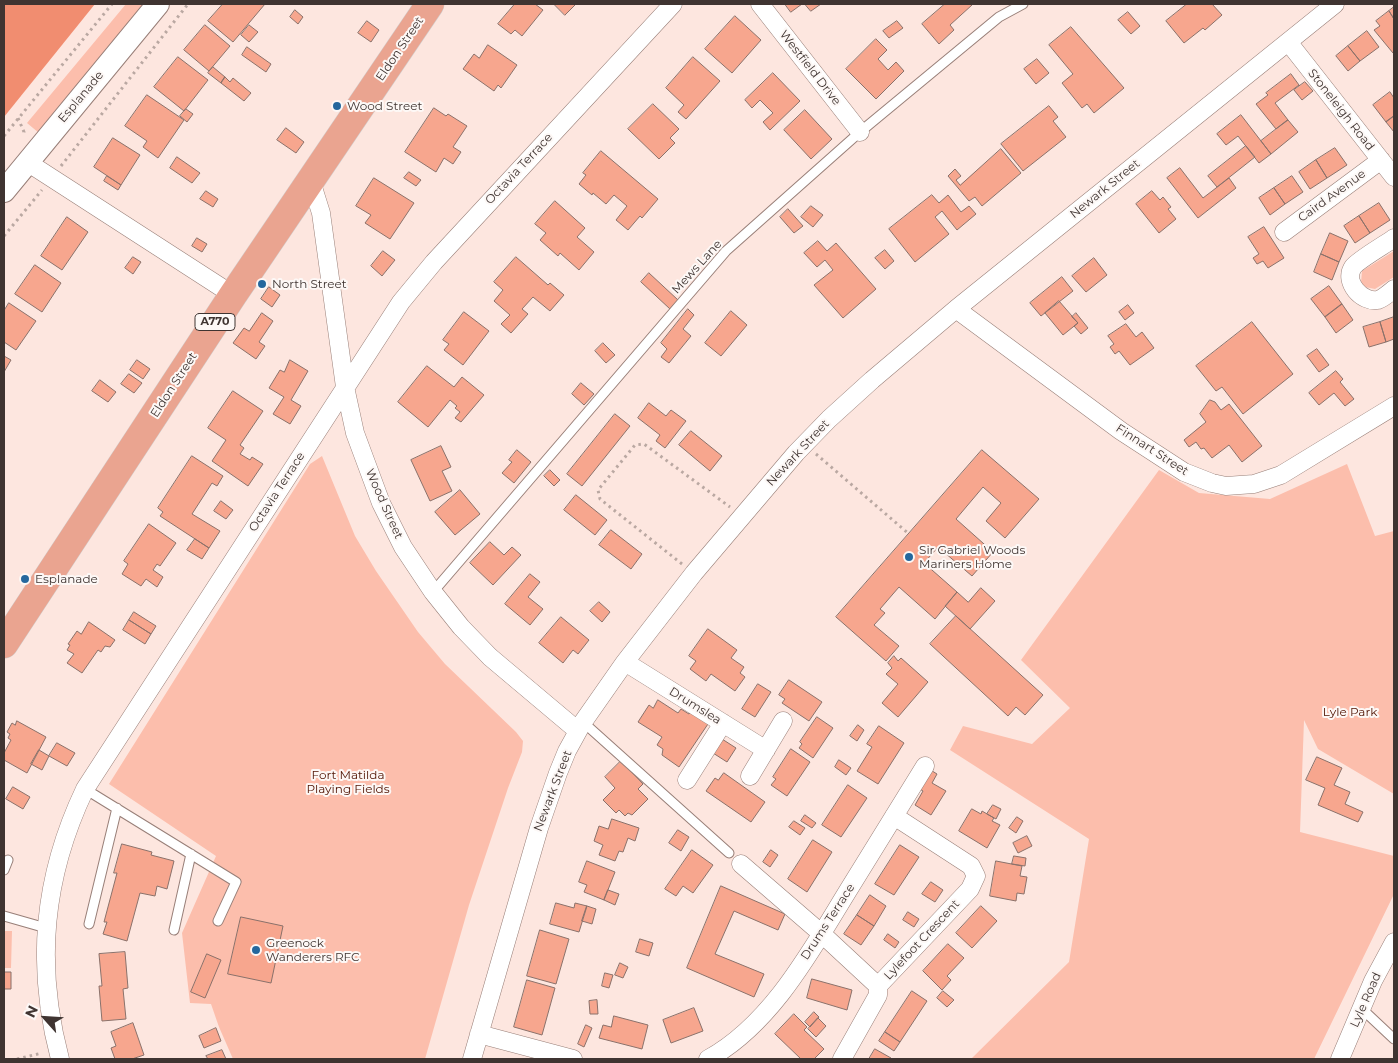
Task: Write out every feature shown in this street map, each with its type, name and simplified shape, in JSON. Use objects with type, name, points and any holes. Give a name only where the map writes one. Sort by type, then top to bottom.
[{"type":"main road","name":"Eldon Street","points":[[4,644],[233,295],[430,4]]},
{"type":"street","name":"Esplanade","points":[[4,191],[158,4]]},
{"type":"street","name":"Octavia Terrace","points":[[59,1054],[48,990],[46,928],[50,891],[72,816],[85,789],[401,302],[434,262],[673,4]]},
{"type":"street","name":"Westfield Drive","points":[[760,4],[860,132]]},
{"type":"street","name":"Newark Street","points":[[472,1059],[539,828],[558,773],[581,727],[625,662],[694,574],[804,444],[872,380],[956,309],[1336,4]]},
{"type":"street","name":"Stoneleigh Road","points":[[1288,42],[1394,177]]},
{"type":"street","name":"Caird Avenue","points":[[1284,232],[1381,160]]},
{"type":"street","points":[[27,162],[233,295]]},
{"type":"street","name":"Wood Street","points":[[311,181],[321,213],[345,387],[355,433],[381,503],[403,547],[433,592],[461,628],[490,656],[581,727]]},
{"type":"street","points":[[1394,238],[1353,266],[1350,276],[1353,286],[1358,293],[1373,300],[1379,300],[1394,290]]},
{"type":"street","name":"Finnart Street","points":[[956,309],[1121,431],[1184,472],[1212,484],[1226,486],[1254,484],[1281,475],[1394,406]]},
{"type":"street","name":"Drumslea","points":[[625,662],[766,750]]},
{"type":"street","points":[[750,776],[783,721]]},
{"type":"street","points":[[686,780],[723,723]]},
{"type":"street","name":"Drums Terrace","points":[[708,1059],[738,1039],[763,1016],[822,934],[925,766]]},
{"type":"street","name":"Lylefoot Crescent","points":[[735,859],[822,934],[878,986],[970,889],[976,876],[971,866],[894,816]]},
{"type":"street","name":"Lyle Road","points":[[1340,1059],[1373,980],[1394,942]]},
{"type":"street","points":[[842,1059],[878,995],[878,986]]},
{"type":"street","points":[[479,1034],[573,1059]]},
{"type":"lane","name":"Mews Lane","points":[[433,592],[726,251],[860,132],[999,17],[1023,4]]},
{"type":"lane","name":"Lylefoot Crescent","points":[[581,727],[735,859]]},
{"type":"lane","points":[[85,789],[236,882],[218,921]]},
{"type":"lane","points":[[89,924],[117,808]]},
{"type":"lane","points":[[174,930],[191,854]]},
{"type":"lane","points":[[4,870],[8,860]]},
{"type":"lane","points":[[4,916],[46,928]]},
{"type":"lane","points":[[1361,1008],[1394,1040]]},
{"type":"path","points":[[4,136],[112,4]]},
{"type":"path","points":[[4,236],[52,178],[188,4]]},
{"type":"path","points":[[694,574],[600,499],[598,490],[635,445],[644,444],[742,516]]},
{"type":"path","points":[[804,444],[909,534]]},
{"type":"path","points":[[17,1059],[59,1054]]},
{"type":"green space","points":[[126,4],[145,4],[39,133],[27,123]]},
{"type":"green space","points":[[1394,251],[1394,277],[1375,289],[1365,287],[1361,283],[1362,271]]},
{"type":"green space","name":"Fort Matilda Playing Fields","points":[[322,456],[355,536],[376,571],[418,632],[445,664],[523,741],[522,752],[469,905],[425,1059],[233,1059],[211,1004],[190,1003],[182,933],[216,856],[109,784],[310,464]]},
{"type":"green space","name":"Lyle Park","points":[[1347,464],[1375,536],[1394,531],[1394,794],[1318,749],[1304,720],[1300,832],[1394,856],[1394,894],[1314,1059],[971,1059],[1069,962],[1089,839],[950,750],[963,726],[1032,744],[1070,708],[1021,660],[1159,470],[1199,493],[1270,499]]},
{"type":"green space","points":[[4,931],[12,931],[11,968],[4,968]]},
{"type":"shaded area","points":[[4,4],[95,4],[4,117]]},
{"type":"building","points":[[223,4],[265,4],[233,42],[208,21]]},
{"type":"building","points":[[515,4],[535,4],[543,10],[522,36],[515,30],[511,34],[498,24]]},
{"type":"building","points":[[554,4],[576,4],[565,15]]},
{"type":"building","points":[[785,4],[802,4],[791,12]]},
{"type":"building","points":[[805,4],[821,4],[811,11]]},
{"type":"building","points":[[945,4],[972,5],[950,25],[954,30],[939,44],[922,24]]},
{"type":"building","points":[[1187,4],[1212,4],[1222,15],[1205,30],[1203,28],[1184,43],[1166,21]]},
{"type":"building","points":[[1394,7],[1394,19],[1389,11]]},
{"type":"building","points":[[295,10],[303,17],[298,24],[290,17]]},
{"type":"building","points":[[1389,11],[1394,19],[1393,53],[1374,30],[1380,26],[1376,21]]},
{"type":"building","points":[[1128,12],[1140,26],[1131,34],[1118,20]]},
{"type":"building","points":[[735,16],[761,40],[732,73],[705,49]]},
{"type":"building","points":[[367,21],[379,30],[371,42],[358,33]]},
{"type":"building","points":[[897,21],[903,28],[889,38],[883,31]]},
{"type":"building","points":[[205,25],[230,46],[209,71],[184,50]]},
{"type":"building","points":[[249,25],[258,32],[249,42],[241,35]]},
{"type":"building","points":[[1071,27],[1124,88],[1094,113],[1087,104],[1082,108],[1062,83],[1073,74],[1049,45]]},
{"type":"building","points":[[1367,31],[1379,47],[1360,61],[1348,46]]},
{"type":"building","points":[[876,39],[887,50],[878,59],[888,70],[896,62],[904,71],[876,99],[846,69]]},
{"type":"building","points":[[488,45],[517,65],[501,88],[498,85],[494,91],[463,69],[474,54],[479,58]]},
{"type":"building","points":[[1348,46],[1360,61],[1348,71],[1336,56]]},
{"type":"building","points":[[247,47],[271,64],[266,72],[242,55]]},
{"type":"building","points":[[178,57],[208,80],[184,111],[154,87]]},
{"type":"building","points":[[693,57],[720,81],[686,119],[678,112],[684,105],[666,88]]},
{"type":"building","points":[[1037,59],[1049,73],[1036,84],[1024,69]]},
{"type":"building","points":[[213,67],[225,77],[221,83],[208,73]]},
{"type":"building","points":[[773,73],[800,101],[770,130],[763,122],[773,113],[760,100],[752,108],[745,100]]},
{"type":"building","points":[[1291,74],[1299,85],[1275,103],[1288,120],[1276,129],[1256,104],[1268,95],[1266,93]]},
{"type":"building","points":[[225,77],[230,82],[233,78],[251,93],[244,101],[221,83]]},
{"type":"building","points":[[1305,82],[1313,91],[1302,100],[1294,90]]},
{"type":"building","points":[[1390,92],[1394,98],[1394,116],[1386,122],[1373,105]]},
{"type":"building","points":[[147,95],[184,120],[158,158],[143,147],[147,141],[125,126]]},
{"type":"building","points":[[653,104],[679,129],[670,138],[675,143],[659,159],[628,129]]},
{"type":"building","points":[[1049,106],[1058,117],[1053,121],[1066,137],[1023,171],[1001,144]]},
{"type":"building","points":[[434,108],[467,126],[453,147],[461,152],[453,164],[444,158],[436,172],[405,152]]},
{"type":"building","points":[[186,109],[193,114],[187,122],[180,116]]},
{"type":"building","points":[[805,110],[832,139],[811,159],[784,130]]},
{"type":"building","points":[[1241,115],[1271,154],[1259,163],[1238,136],[1226,145],[1217,134]]},
{"type":"building","points":[[1394,116],[1394,132],[1386,122]]},
{"type":"building","points":[[1288,120],[1298,132],[1271,154],[1261,141]]},
{"type":"building","points":[[286,128],[304,142],[296,153],[277,140]]},
{"type":"building","points":[[113,138],[140,155],[121,185],[94,167]]},
{"type":"building","points":[[1246,146],[1255,157],[1217,187],[1208,176]]},
{"type":"building","points":[[1335,148],[1347,165],[1327,178],[1316,160]]},
{"type":"building","points":[[1001,149],[1021,173],[982,206],[975,197],[969,201],[948,176],[955,169],[961,176],[956,180],[960,185]]},
{"type":"building","points":[[601,151],[658,199],[642,218],[640,216],[628,230],[616,220],[627,206],[614,195],[606,204],[579,184],[586,175],[583,173]]},
{"type":"building","points":[[177,157],[200,173],[192,183],[170,168]]},
{"type":"building","points":[[1316,160],[1327,178],[1310,189],[1299,172]]},
{"type":"building","points":[[1180,168],[1203,198],[1229,178],[1236,188],[1198,218],[1167,178]]},
{"type":"building","points":[[409,172],[421,180],[416,186],[404,178]]},
{"type":"building","points":[[107,176],[121,185],[118,190],[104,181]]},
{"type":"building","points":[[1292,176],[1303,192],[1285,204],[1274,188]]},
{"type":"building","points":[[374,178],[414,203],[390,239],[365,223],[371,215],[356,206]]},
{"type":"building","points":[[1274,188],[1285,204],[1270,215],[1259,198]]},
{"type":"building","points":[[206,191],[218,199],[213,207],[200,199]]},
{"type":"building","points":[[1152,191],[1160,200],[1163,197],[1171,207],[1168,209],[1176,219],[1159,233],[1136,204]]},
{"type":"building","points":[[932,195],[939,203],[948,195],[961,212],[969,206],[976,214],[957,230],[942,211],[935,217],[949,234],[915,262],[889,229]]},
{"type":"building","points":[[555,201],[585,228],[577,237],[594,252],[579,270],[560,253],[558,256],[540,240],[546,233],[535,224]]},
{"type":"building","points":[[1379,203],[1390,220],[1370,233],[1359,216]]},
{"type":"building","points":[[811,206],[823,215],[813,227],[801,217]]},
{"type":"building","points":[[788,209],[803,226],[794,233],[780,217]]},
{"type":"building","points":[[1359,216],[1370,233],[1355,243],[1344,226]]},
{"type":"building","points":[[67,217],[88,232],[62,270],[41,256]]},
{"type":"building","points":[[1264,227],[1284,258],[1268,268],[1263,261],[1257,264],[1253,258],[1259,254],[1248,237]]},
{"type":"building","points":[[1330,233],[1348,241],[1339,262],[1321,254]]},
{"type":"building","points":[[197,238],[207,244],[202,252],[192,246]]},
{"type":"building","points":[[818,241],[827,251],[836,243],[876,289],[843,318],[814,285],[833,270],[825,260],[817,267],[804,253]]},
{"type":"building","points":[[885,250],[894,261],[885,269],[875,258]]},
{"type":"building","points":[[383,251],[395,260],[382,276],[371,266]]},
{"type":"building","points":[[1321,254],[1339,262],[1332,280],[1314,272]]},
{"type":"building","points":[[133,257],[141,262],[133,274],[125,268]]},
{"type":"building","points":[[516,257],[548,285],[550,283],[564,295],[550,311],[533,297],[522,309],[528,314],[511,333],[501,324],[510,315],[494,301],[503,290],[494,282]]},
{"type":"building","points":[[1094,258],[1107,275],[1086,292],[1072,276]]},
{"type":"building","points":[[35,265],[61,283],[42,312],[15,294]]},
{"type":"building","points":[[649,273],[678,300],[670,309],[641,282]]},
{"type":"building","points":[[1062,277],[1073,291],[1041,316],[1030,303]]},
{"type":"building","points":[[1329,286],[1342,304],[1325,317],[1311,299]]},
{"type":"building","points":[[269,287],[280,295],[272,307],[261,299]]},
{"type":"building","points":[[1059,301],[1078,323],[1063,335],[1045,313]]},
{"type":"building","points":[[9,303],[36,321],[16,350],[4,342],[4,311]]},
{"type":"building","points":[[1342,304],[1353,320],[1336,333],[1325,317]]},
{"type":"building","points":[[1128,305],[1134,313],[1125,320],[1119,312]]},
{"type":"building","points":[[688,309],[694,315],[683,329],[691,336],[669,363],[661,357],[667,349],[661,343]]},
{"type":"building","points":[[731,311],[747,325],[721,356],[705,343]]},
{"type":"building","points":[[464,312],[489,331],[463,365],[444,350],[449,344],[443,340]]},
{"type":"building","points":[[262,313],[273,321],[259,342],[265,346],[256,359],[233,343],[244,328],[249,331]]},
{"type":"building","points":[[1076,313],[1088,328],[1081,334],[1074,326],[1078,323],[1072,317]]},
{"type":"building","points":[[1394,317],[1394,339],[1386,342],[1380,322]]},
{"type":"building","points":[[1252,322],[1293,374],[1243,414],[1222,387],[1216,391],[1196,366]]},
{"type":"building","points":[[1380,322],[1386,342],[1369,347],[1363,327]]},
{"type":"building","points":[[1126,324],[1136,337],[1142,332],[1154,348],[1130,365],[1119,351],[1115,354],[1110,347],[1114,344],[1108,336]]},
{"type":"building","points":[[603,343],[615,355],[606,363],[595,351]]},
{"type":"building","points":[[1317,349],[1329,365],[1319,372],[1307,356]]},
{"type":"building","points":[[4,356],[11,360],[4,372]]},
{"type":"building","points":[[137,360],[150,369],[143,379],[130,370]]},
{"type":"building","points":[[290,360],[308,371],[291,400],[301,406],[290,424],[273,414],[284,397],[269,388],[280,370],[284,372]]},
{"type":"building","points":[[427,366],[454,387],[462,377],[484,395],[461,422],[455,418],[460,412],[455,408],[457,406],[450,400],[428,427],[398,402]]},
{"type":"building","points":[[1336,371],[1343,379],[1340,382],[1354,399],[1345,406],[1334,393],[1319,405],[1309,393]]},
{"type":"building","points":[[129,374],[142,383],[134,393],[121,384]]},
{"type":"building","points":[[100,380],[116,392],[108,402],[92,391]]},
{"type":"building","points":[[581,383],[594,394],[584,405],[572,394]]},
{"type":"building","points":[[233,391],[263,411],[240,445],[244,448],[240,454],[250,460],[252,457],[263,464],[248,486],[212,461],[226,440],[208,428]]},
{"type":"building","points":[[1210,400],[1215,402],[1221,410],[1229,404],[1262,446],[1242,462],[1229,445],[1212,458],[1196,442],[1189,447],[1184,440],[1206,422],[1200,414]]},
{"type":"building","points":[[649,403],[666,416],[671,410],[686,421],[665,448],[656,441],[660,435],[638,418]]},
{"type":"building","points":[[615,414],[630,426],[582,486],[567,474]]},
{"type":"building","points":[[691,431],[722,456],[710,471],[679,445]]},
{"type":"building","points":[[441,446],[451,467],[442,471],[452,491],[430,501],[411,460]]},
{"type":"building","points":[[517,450],[531,462],[514,483],[502,473],[512,462],[509,460]]},
{"type":"building","name":"Sir Gabriel Woods Mariners Home","points":[[982,450],[1039,499],[1005,538],[986,521],[1001,503],[983,487],[956,519],[993,552],[972,576],[938,547],[924,563],[957,592],[935,619],[899,587],[880,609],[885,613],[874,625],[899,646],[886,661],[836,617]]},
{"type":"building","points":[[192,456],[223,476],[217,486],[212,483],[192,514],[220,531],[209,548],[160,516],[163,512],[158,508]]},
{"type":"building","points":[[550,470],[560,480],[554,486],[544,476]]},
{"type":"building","points":[[460,490],[480,514],[455,535],[435,512]]},
{"type":"building","points":[[576,495],[607,520],[595,535],[564,510]]},
{"type":"building","points":[[221,501],[233,510],[226,519],[214,511]]},
{"type":"building","points":[[149,524],[176,543],[160,566],[157,564],[153,570],[163,577],[157,587],[146,579],[141,586],[122,574],[128,564],[124,561]]},
{"type":"building","points":[[611,530],[642,554],[631,569],[599,545]]},
{"type":"building","points":[[195,539],[209,548],[202,559],[187,550]]},
{"type":"building","points":[[490,542],[504,555],[512,547],[521,555],[493,585],[470,563]]},
{"type":"building","points":[[530,574],[540,582],[528,597],[543,609],[530,625],[505,604]]},
{"type":"building","points":[[981,588],[995,601],[970,629],[945,606],[957,592],[968,602]]},
{"type":"building","points":[[599,602],[610,612],[602,622],[590,611]]},
{"type":"building","points":[[134,612],[156,626],[151,634],[129,620]]},
{"type":"building","points":[[956,616],[1043,695],[1025,715],[1016,707],[1008,716],[930,644]]},
{"type":"building","points":[[561,617],[589,640],[578,654],[573,650],[563,663],[539,643]]},
{"type":"building","points":[[129,620],[151,634],[145,644],[123,630]]},
{"type":"building","points":[[89,622],[115,640],[110,647],[105,646],[101,652],[98,650],[82,673],[67,663],[74,654],[67,650],[70,645],[68,644],[77,631],[81,634]]},
{"type":"building","points":[[708,629],[737,650],[731,658],[744,667],[740,673],[745,677],[735,691],[711,674],[706,681],[690,669],[696,661],[689,656]]},
{"type":"building","points":[[894,656],[898,661],[901,658],[928,682],[898,717],[882,703],[898,684],[886,674],[892,668],[888,663]]},
{"type":"building","points":[[789,680],[822,702],[809,721],[782,703],[785,699],[779,695]]},
{"type":"building","points":[[758,684],[771,692],[755,717],[742,709]]},
{"type":"building","points":[[658,700],[678,713],[681,709],[689,714],[693,709],[710,721],[679,767],[662,755],[663,749],[657,745],[662,737],[638,722],[649,705],[653,708]]},
{"type":"building","points":[[817,717],[833,728],[813,758],[799,748],[802,744],[800,742]]},
{"type":"building","points":[[17,721],[46,737],[27,773],[4,760],[4,753],[11,740],[8,738],[10,734],[7,732],[12,723],[15,725]]},
{"type":"building","points":[[858,725],[864,730],[857,741],[850,736]]},
{"type":"building","points":[[879,726],[904,743],[878,784],[857,771],[872,747],[867,744]]},
{"type":"building","points":[[722,739],[736,748],[727,762],[713,753]]},
{"type":"building","points":[[57,743],[75,753],[67,766],[49,756]]},
{"type":"building","points":[[791,749],[810,762],[787,796],[771,785],[776,779],[773,777]]},
{"type":"building","points":[[39,750],[49,756],[42,770],[31,764]]},
{"type":"building","points":[[1317,757],[1342,768],[1334,785],[1350,792],[1345,804],[1363,812],[1358,822],[1318,805],[1325,788],[1306,780]]},
{"type":"building","points":[[839,760],[851,768],[846,775],[835,767]]},
{"type":"building","points":[[621,761],[643,784],[638,789],[648,799],[632,815],[628,813],[625,816],[619,810],[616,813],[603,800],[615,788],[605,777]]},
{"type":"building","points":[[929,769],[937,774],[932,783],[946,791],[931,815],[915,805],[923,791],[918,788]]},
{"type":"building","points":[[724,773],[765,802],[751,822],[706,791],[715,778],[718,780]]},
{"type":"building","points":[[848,785],[867,798],[841,837],[822,825]]},
{"type":"building","points":[[13,787],[30,797],[23,809],[6,799]]},
{"type":"building","points":[[993,805],[1001,809],[996,819],[987,814]]},
{"type":"building","points":[[972,809],[981,814],[982,811],[994,818],[992,821],[1000,825],[987,848],[959,831]]},
{"type":"building","points":[[805,815],[816,823],[812,828],[801,821]]},
{"type":"building","points":[[1017,817],[1023,821],[1016,833],[1009,828]]},
{"type":"building","points":[[612,819],[639,828],[635,841],[628,838],[623,852],[619,851],[615,861],[599,855],[603,845],[594,841],[599,826],[608,829]]},
{"type":"building","points":[[794,821],[805,828],[800,835],[789,827]]},
{"type":"building","points":[[678,830],[689,837],[681,851],[669,843]]},
{"type":"building","points":[[1027,836],[1032,846],[1018,853],[1013,843]]},
{"type":"building","points":[[813,840],[832,852],[807,892],[788,879]]},
{"type":"building","points":[[122,844],[152,852],[151,855],[174,861],[167,889],[157,886],[155,896],[140,893],[127,941],[103,934],[107,922],[104,922],[117,873],[114,873]]},
{"type":"building","points":[[900,845],[919,857],[894,895],[875,884]]},
{"type":"building","points":[[692,850],[713,865],[693,893],[683,886],[676,896],[665,889]]},
{"type":"building","points":[[771,850],[778,855],[770,867],[763,862]]},
{"type":"building","points":[[1014,856],[1026,858],[1025,866],[1012,864]]},
{"type":"building","points":[[587,861],[615,872],[604,900],[584,892],[587,885],[579,882]]},
{"type":"building","points":[[996,861],[1022,866],[1020,876],[1027,877],[1024,894],[1017,893],[1016,901],[990,896]]},
{"type":"building","points":[[931,882],[943,890],[935,902],[922,894]]},
{"type":"building","points":[[721,886],[785,914],[778,930],[734,911],[715,954],[764,974],[754,997],[687,968]]},
{"type":"building","points":[[608,890],[619,894],[615,905],[604,900]]},
{"type":"building","points":[[870,895],[886,906],[874,926],[857,915]]},
{"type":"building","points":[[556,903],[574,908],[575,903],[587,906],[579,932],[550,924]]},
{"type":"building","points":[[587,906],[596,909],[592,924],[582,921]]},
{"type":"building","points":[[981,906],[997,921],[972,948],[956,933]]},
{"type":"building","points":[[908,912],[919,919],[914,927],[903,920]]},
{"type":"building","points":[[857,915],[874,926],[861,945],[844,934]]},
{"type":"building","name":"Greenock Wanderers RFC","points":[[241,917],[283,926],[271,983],[228,974]]},
{"type":"building","points":[[540,930],[569,939],[556,984],[527,976]]},
{"type":"building","points":[[888,934],[899,942],[895,948],[884,940]]},
{"type":"building","points":[[640,939],[653,943],[649,956],[636,952]]},
{"type":"building","points":[[948,944],[964,958],[947,976],[951,980],[942,990],[923,971]]},
{"type":"building","points":[[125,952],[128,988],[123,989],[126,1019],[102,1021],[99,986],[102,986],[99,954]]},
{"type":"building","points":[[207,954],[221,960],[205,998],[191,992]]},
{"type":"building","points":[[620,963],[628,967],[623,978],[615,975]]},
{"type":"building","points":[[4,972],[11,972],[11,989],[4,989]]},
{"type":"building","points":[[605,973],[613,975],[609,988],[602,986]]},
{"type":"building","points":[[812,979],[852,990],[847,1010],[807,998]]},
{"type":"building","points":[[527,980],[555,988],[542,1035],[514,1027]]},
{"type":"building","points":[[912,991],[927,1001],[900,1042],[885,1032]]},
{"type":"building","points":[[943,991],[954,1000],[947,1007],[937,998]]},
{"type":"building","points":[[597,1000],[598,1014],[590,1014],[589,1001]]},
{"type":"building","points":[[694,1008],[703,1031],[671,1043],[663,1020]]},
{"type":"building","points":[[814,1012],[819,1017],[810,1027],[805,1022]]},
{"type":"building","points":[[794,1014],[807,1027],[804,1030],[824,1049],[814,1059],[801,1059],[775,1034]]},
{"type":"building","points":[[614,1016],[648,1025],[642,1049],[599,1038],[603,1025],[611,1027]]},
{"type":"building","points":[[818,1018],[826,1026],[816,1037],[808,1029]]},
{"type":"building","points":[[133,1023],[144,1055],[132,1059],[115,1059],[111,1048],[116,1046],[111,1032]]},
{"type":"building","points":[[586,1025],[592,1028],[584,1047],[578,1044]]},
{"type":"building","points":[[216,1028],[221,1041],[204,1048],[199,1036]]},
{"type":"building","points":[[885,1032],[900,1042],[894,1051],[879,1041]]},
{"type":"building","points":[[875,1049],[891,1058],[869,1059]]},
{"type":"building","points":[[222,1050],[226,1059],[208,1059],[206,1056]]},
{"type":"place","name":"Wood Street","points":[[337,106]]},
{"type":"place","name":"North Street","points":[[262,284]]},
{"type":"place","name":"Sir Gabriel Woods Mariners Home","points":[[909,557]]},
{"type":"place","name":"Esplanade","points":[[25,579]]},
{"type":"place","name":"Greenock Wanderers RFC","points":[[256,950]]}]
